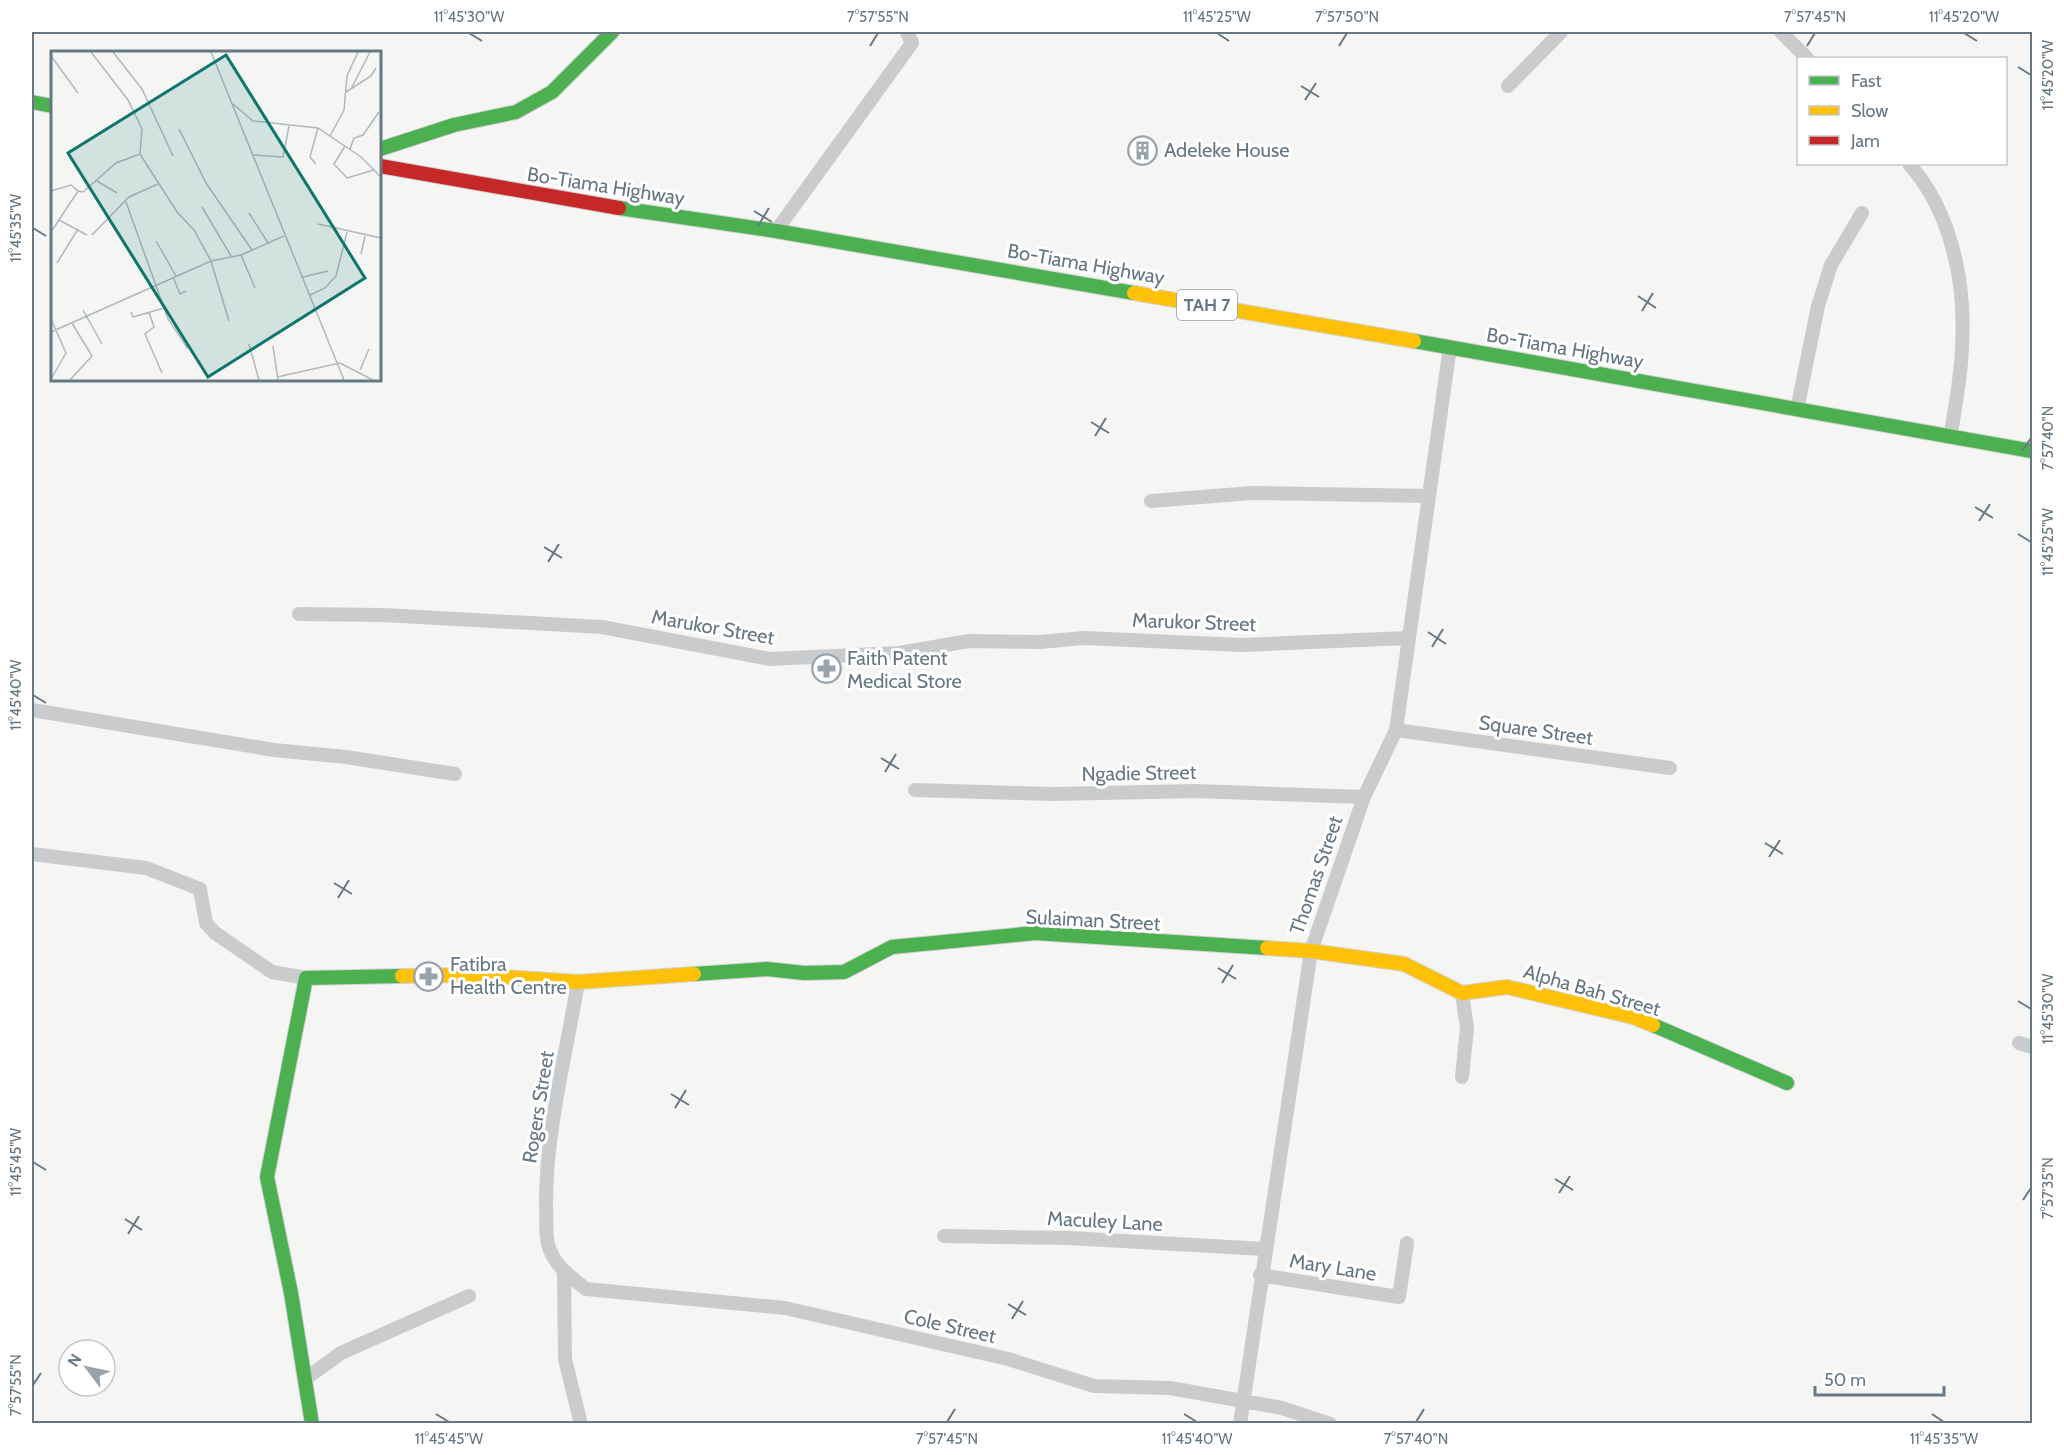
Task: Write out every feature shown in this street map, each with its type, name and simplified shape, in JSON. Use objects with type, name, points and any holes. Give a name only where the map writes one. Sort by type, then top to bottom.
[{"type":"main road","points":[[381,148],[454,125],[516,112],[552,92],[612,32]]},
{"type":"main road","points":[[32,102],[51,106]]},
{"type":"main road","name":"Bo-Tiama Highway","points":[[381,166],[572,201],[776,231],[1450,347],[1797,410],[1951,434],[2032,451]]},
{"type":"main road","name":"Sulaiman Street","points":[[578,982],[767,969],[804,973],[844,972],[892,947],[1035,933],[1311,951]]},
{"type":"main road","points":[[1311,951],[1404,964],[1462,993]]},
{"type":"main road","points":[[312,1424],[267,1177],[285,1074],[306,978],[473,975],[578,982]]},
{"type":"main road","name":"Alpha Bah Street","points":[[1462,993],[1507,987],[1633,1017],[1788,1083]]},
{"type":"street","points":[[776,231],[912,43],[907,32]]},
{"type":"street","points":[[1508,86],[1561,32]]},
{"type":"street","points":[[1781,32],[1806,57]]},
{"type":"street","points":[[1910,165],[1927,184],[1950,236],[1963,312],[1962,350],[1951,434]]},
{"type":"street","points":[[1797,410],[1818,306],[1831,265],[1862,213]]},
{"type":"street","name":"Thomas Street","points":[[1240,1424],[1260,1275],[1311,951],[1364,797],[1396,730],[1450,347]]},
{"type":"street","points":[[1151,501],[1252,493],[1429,496]]},
{"type":"street","name":"Marukor Street","points":[[299,614],[383,615],[602,627],[770,659],[899,653],[969,641],[1040,642],[1084,638],[1242,645],[1408,638]]},
{"type":"street","points":[[32,710],[274,750],[346,757],[455,774]]},
{"type":"street","name":"Square Street","points":[[1396,730],[1670,768]]},
{"type":"street","name":"Ngadie Street","points":[[915,790],[1054,794],[1196,791],[1364,797]]},
{"type":"street","points":[[32,854],[146,868],[180,880],[200,890],[206,923],[215,933],[272,972],[306,978]]},
{"type":"street","name":"Rogers Street","points":[[564,1272],[548,1246],[546,1166],[578,982]]},
{"type":"street","points":[[1462,993],[1467,1028],[1462,1077]]},
{"type":"street","name":"Maculey Lane","points":[[944,1236],[1069,1238],[1265,1249]]},
{"type":"street","name":"Mary Lane","points":[[1260,1275],[1400,1297],[1407,1243]]},
{"type":"street","points":[[564,1272],[565,1359],[581,1424]]},
{"type":"street","name":"Cole Street","points":[[564,1272],[586,1289],[785,1308],[1008,1359],[1094,1386],[1170,1388],[1243,1403],[1282,1408],[1330,1424]]},
{"type":"street","points":[[305,1379],[341,1353],[469,1296]]},
{"type":"traffic: fast","points":[[381,149],[454,125],[516,112],[552,92],[612,32]]},
{"type":"traffic: fast","points":[[32,102],[51,106]]},
{"type":"traffic: fast","points":[[619,208],[776,231],[1134,293]]},
{"type":"traffic: fast","points":[[1414,341],[2032,451]]},
{"type":"traffic: fast","points":[[694,974],[767,969],[804,973],[844,972],[892,947],[1035,933],[1267,948]]},
{"type":"traffic: fast","points":[[312,1424],[291,1293],[267,1177],[306,978],[402,976]]},
{"type":"traffic: fast","points":[[1653,1025],[1787,1083]]},
{"type":"traffic: slow","points":[[1134,293],[1414,341]]},
{"type":"traffic: slow","points":[[1267,948],[1311,951],[1404,964],[1462,993],[1507,987],[1633,1017],[1653,1025]]},
{"type":"traffic: slow","points":[[402,976],[473,975],[578,982],[694,974]]},
{"type":"traffic: jam","points":[[381,166],[619,208]]},
{"type":"place","name":"Adeleke House","points":[[1143,150]]},
{"type":"place","name":"Faith Patent Medical Store","points":[[826,669]]},
{"type":"place","name":"Fatibra Health Centre","points":[[429,976]]}]
